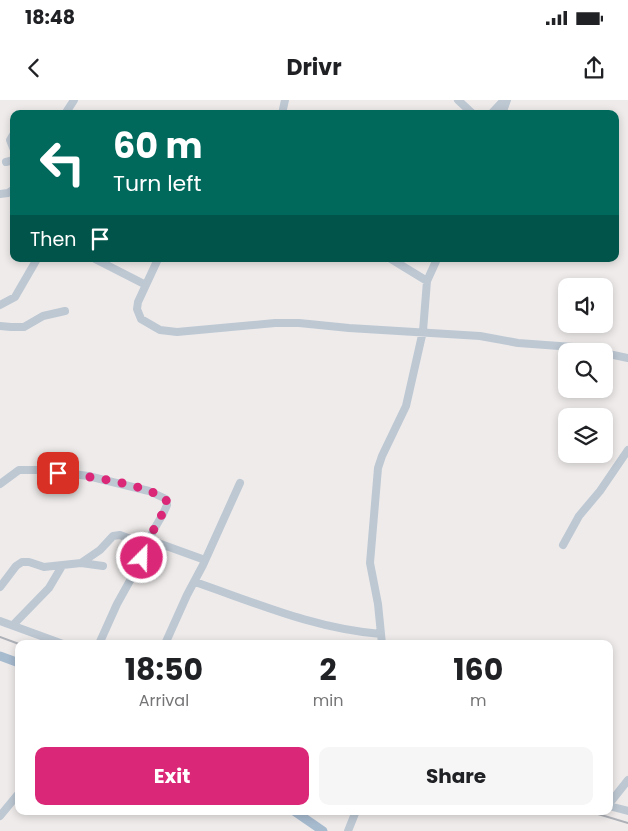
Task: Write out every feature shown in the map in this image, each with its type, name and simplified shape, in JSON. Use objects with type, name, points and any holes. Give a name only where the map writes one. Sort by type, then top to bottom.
[{"type":"main road","points":[[0,656],[15,662]]},
{"type":"main road","points":[[300,815],[323,831]]},
{"type":"street","points":[[458,100],[470,110]]},
{"type":"street","points":[[494,110],[505,100]]},
{"type":"street","points":[[0,305],[15,296],[34,262]]},
{"type":"street","points":[[101,262],[146,285]]},
{"type":"street","points":[[157,262],[138,302],[137,309],[141,319],[160,330],[193,331],[283,323],[422,331],[558,346]]},
{"type":"street","points":[[397,262],[427,281]]},
{"type":"street","points":[[382,640],[378,604],[370,563],[378,468],[406,406],[422,331],[427,281],[436,262]]},
{"type":"street","points":[[0,326],[24,326],[43,316],[65,311]]},
{"type":"street","points":[[613,355],[628,358]]},
{"type":"street","points":[[562,545],[579,516],[600,491],[628,450]]},
{"type":"street","points":[[0,484],[19,470],[44,470],[88,476],[158,494],[166,499],[167,505],[153,531],[150,542],[100,640]]},
{"type":"street","points":[[167,640],[240,483]]},
{"type":"street","points":[[82,563],[100,550],[113,536],[120,535],[158,543],[205,560]]},
{"type":"street","points":[[0,587],[16,566],[22,562],[29,562],[44,567],[82,563],[103,566]]},
{"type":"street","points":[[12,625],[48,588],[62,566]]},
{"type":"street","points":[[195,582],[311,622],[360,632],[381,634]]},
{"type":"street","points":[[0,621],[52,640]]},
{"type":"street","points":[[613,800],[628,780]]},
{"type":"street","points":[[0,816],[15,798]]},
{"type":"street","points":[[613,806],[628,811]]},
{"type":"street","points":[[348,831],[354,815]]},
{"type":"railway","points":[[0,637],[15,643]]},
{"type":"railway","points":[[601,815],[628,823]]},
{"type":"route","points":[[58,473],[88,476],[149,491],[166,499],[167,505],[153,531],[142,558]]}]
